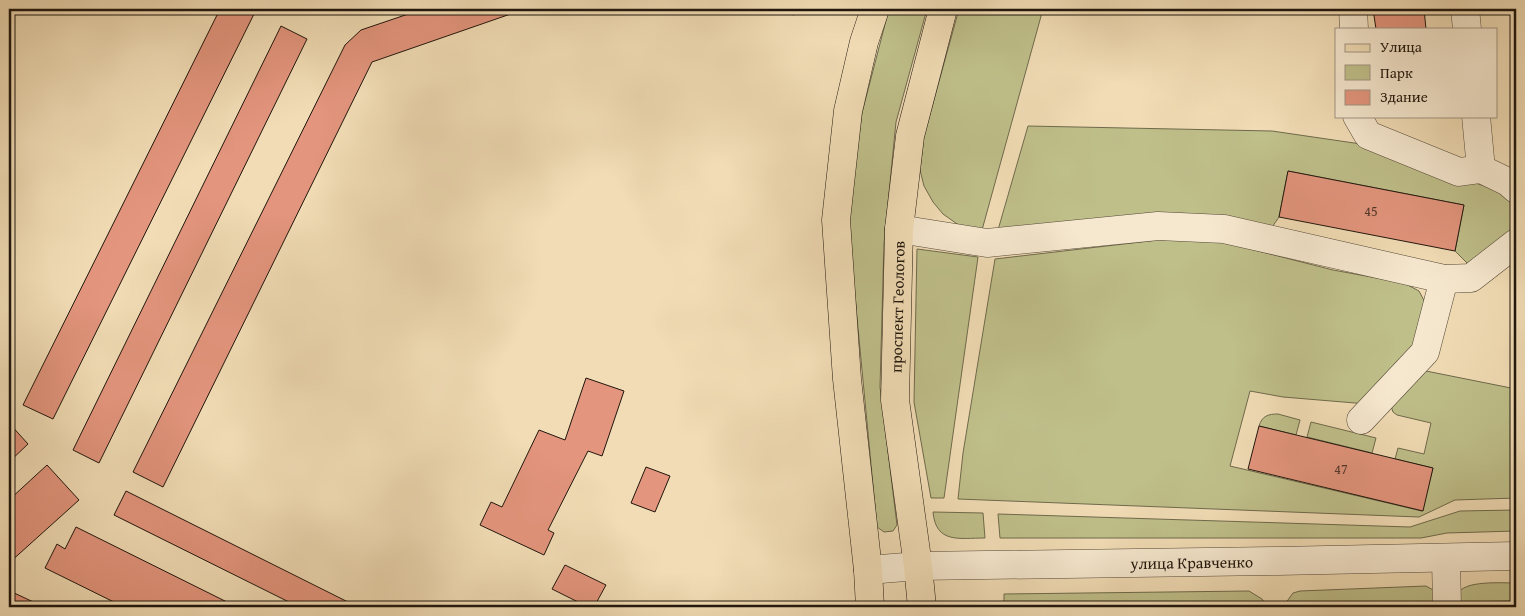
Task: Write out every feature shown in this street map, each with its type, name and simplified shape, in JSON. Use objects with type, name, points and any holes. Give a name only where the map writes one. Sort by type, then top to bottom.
[{"type":"main road","points":[[870,607],[868,570],[847,379],[836,220],[848,111],[864,42],[875,9]]},
{"type":"main road","name":"проспект Геологов","points":[[922,607],[895,400],[899,229],[910,136],[943,9]]},
{"type":"street","points":[[1353,9],[1354,28]]},
{"type":"street","points":[[1465,9],[1467,28]]},
{"type":"street","points":[[1358,118],[1368,135],[1459,172],[1481,169],[1508,182],[1516,189]]},
{"type":"street","points":[[1476,118],[1481,169]]},
{"type":"street","points":[[899,229],[987,243],[1158,226],[1224,229],[1444,279],[1471,278],[1516,243]]},
{"type":"street","points":[[1361,420],[1425,352],[1444,279]]},
{"type":"street","name":"улица Кравченко","points":[[868,570],[918,566],[1516,556]]},
{"type":"street","points":[[1446,558],[1447,607]]},
{"type":"green space","points":[[889,9],[927,9],[896,122],[884,243],[880,387],[897,525],[893,531],[884,532],[877,527],[848,223],[862,113]]},
{"type":"green space","points":[[959,9],[1043,9],[982,230],[960,226],[943,214],[933,202],[924,186],[920,170],[924,136]]},
{"type":"green space","points":[[1028,126],[1272,131],[1361,144],[1505,193],[1516,209],[1516,222],[1508,233],[1469,265],[1455,251],[1464,205],[1288,171],[1279,217],[1270,230],[998,230]]},
{"type":"green space","points":[[1158,240],[1219,241],[1333,270],[1404,283],[1419,291],[1427,306],[1427,328],[1367,404],[1283,397],[1250,391],[1230,466],[1422,511],[1433,468],[1395,459],[1398,448],[1424,454],[1431,423],[1397,415],[1393,412],[1391,406],[1416,369],[1516,389],[1516,498],[1455,500],[1419,517],[958,499],[963,453],[995,259]]},
{"type":"green space","points":[[917,249],[978,257],[944,498],[931,498],[914,402]]},
{"type":"green space","points":[[1278,414],[1300,420],[1296,435],[1259,426],[1266,416]]},
{"type":"green space","points":[[1311,422],[1376,438],[1372,453],[1307,437]]},
{"type":"green space","points":[[1516,510],[1516,531],[1447,533],[1421,538],[1000,538],[998,514],[1410,527],[1460,511]]},
{"type":"green space","points":[[933,512],[983,513],[985,538],[958,538],[944,534],[939,530],[935,522]]},
{"type":"green space","points":[[1484,583],[1516,583],[1516,601],[1457,602],[1458,594],[1467,586]]},
{"type":"green space","points":[[1426,586],[1435,591],[1442,602],[1285,604],[1293,593],[1300,591]]},
{"type":"green space","points":[[1249,591],[1262,599],[1266,604],[1195,605],[1190,607],[1004,607],[1004,594]]},
{"type":"building","points":[[220,9],[243,9],[254,14],[53,419],[23,405]]},
{"type":"building","points":[[423,9],[525,9],[372,62],[163,487],[133,472],[345,45],[361,30]]},
{"type":"building","points":[[776,9],[796,9],[794,15]]},
{"type":"building","points":[[1373,9],[1424,9],[1426,28],[1376,28]]},
{"type":"building","points":[[281,26],[307,39],[99,463],[73,450]]},
{"type":"building","points":[[1288,171],[1464,205],[1455,251],[1279,217]]},
{"type":"building","points":[[586,378],[624,391],[602,456],[588,451],[548,530],[554,533],[544,555],[480,525],[491,502],[502,507],[539,430],[565,440]]},
{"type":"building","points":[[9,423],[28,444],[9,462]]},
{"type":"building","points":[[1259,426],[1433,468],[1423,511],[1248,469]]},
{"type":"building","points":[[47,465],[79,500],[9,563],[9,500]]},
{"type":"building","points":[[646,467],[670,476],[655,512],[631,503]]},
{"type":"building","points":[[126,491],[358,607],[299,607],[114,515]]},
{"type":"building","points":[[76,527],[237,607],[124,607],[45,568],[57,544],[65,549]]},
{"type":"building","points":[[565,565],[606,585],[594,607],[588,607],[552,589]]},
{"type":"building","points":[[10,591],[44,607],[9,607]]}]
